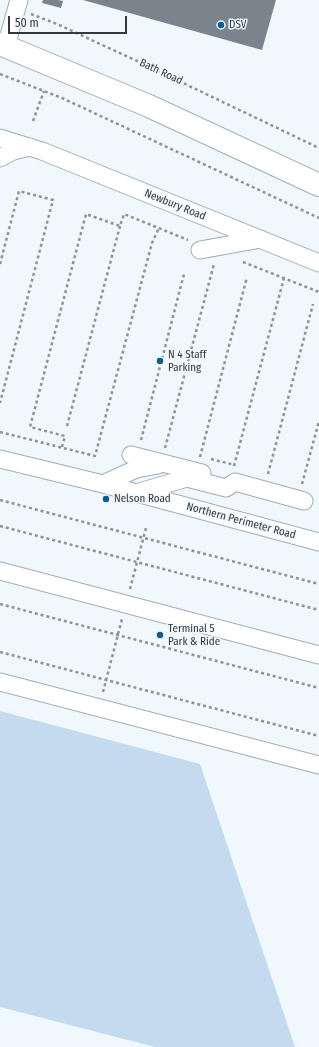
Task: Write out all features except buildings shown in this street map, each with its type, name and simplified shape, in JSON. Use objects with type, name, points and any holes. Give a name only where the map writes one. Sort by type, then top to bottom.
[{"type":"highway","points":[[3,45],[149,106],[319,185]]},
{"type":"street","points":[[3,45],[18,5]]},
{"type":"street","name":"Newbury Road","points":[[0,138],[30,147],[319,262]]},
{"type":"street","points":[[0,158],[13,151],[30,147]]},
{"type":"street","points":[[197,246],[261,239]]},
{"type":"street","points":[[131,455],[166,460],[233,477],[266,482],[304,492]]},
{"type":"street","name":"Northern Perimeter Road","points":[[0,459],[103,484],[319,542]]},
{"type":"street","points":[[103,484],[136,469],[151,466],[166,460]]},
{"type":"street","points":[[136,494],[170,483],[202,492],[233,477]]},
{"type":"street","points":[[0,571],[319,655]]},
{"type":"street","points":[[0,682],[319,766]]},
{"type":"path","name":"Bath Road","points":[[18,5],[319,148]]},
{"type":"path","points":[[0,74],[62,98],[319,218]]},
{"type":"path","points":[[33,121],[44,91]]},
{"type":"path","points":[[0,264],[19,191],[53,200],[0,403]]},
{"type":"path","points":[[62,447],[65,436],[30,427],[86,214],[120,226]]},
{"type":"path","points":[[67,426],[124,214],[159,228],[197,246]]},
{"type":"path","points":[[0,432],[95,456],[152,243],[159,228]]},
{"type":"path","points":[[244,262],[319,292]]},
{"type":"path","points":[[166,460],[166,447],[214,264]]},
{"type":"path","points":[[141,440],[184,274]]},
{"type":"path","points":[[198,463],[247,277]]},
{"type":"path","points":[[233,477],[234,465],[284,278]]},
{"type":"path","points":[[266,482],[313,304]]},
{"type":"path","points":[[304,492],[303,483],[319,421]]},
{"type":"path","points":[[135,438],[148,442]]},
{"type":"path","points":[[160,445],[172,448]]},
{"type":"path","points":[[193,454],[234,465]]},
{"type":"path","points":[[233,477],[234,465]]},
{"type":"path","points":[[261,472],[266,482]]},
{"type":"path","points":[[266,482],[274,475]]},
{"type":"path","points":[[296,481],[303,483]]},
{"type":"path","points":[[303,483],[304,492]]},
{"type":"path","points":[[0,500],[319,584]]},
{"type":"path","points":[[0,526],[319,610]]},
{"type":"path","points":[[0,604],[319,688]]},
{"type":"path","points":[[0,652],[319,736]]},
{"type":"shaded area","points":[[0,711],[200,764],[295,1047],[155,1047],[0,1007]]},
{"type":"place","name":"DSV","points":[[221,25]]},
{"type":"place","name":"N 4 Staff Parking","points":[[160,361]]},
{"type":"place","name":"Nelson Road","points":[[106,499]]},
{"type":"place","name":"Terminal 5 Park & Ride","points":[[160,635]]}]
